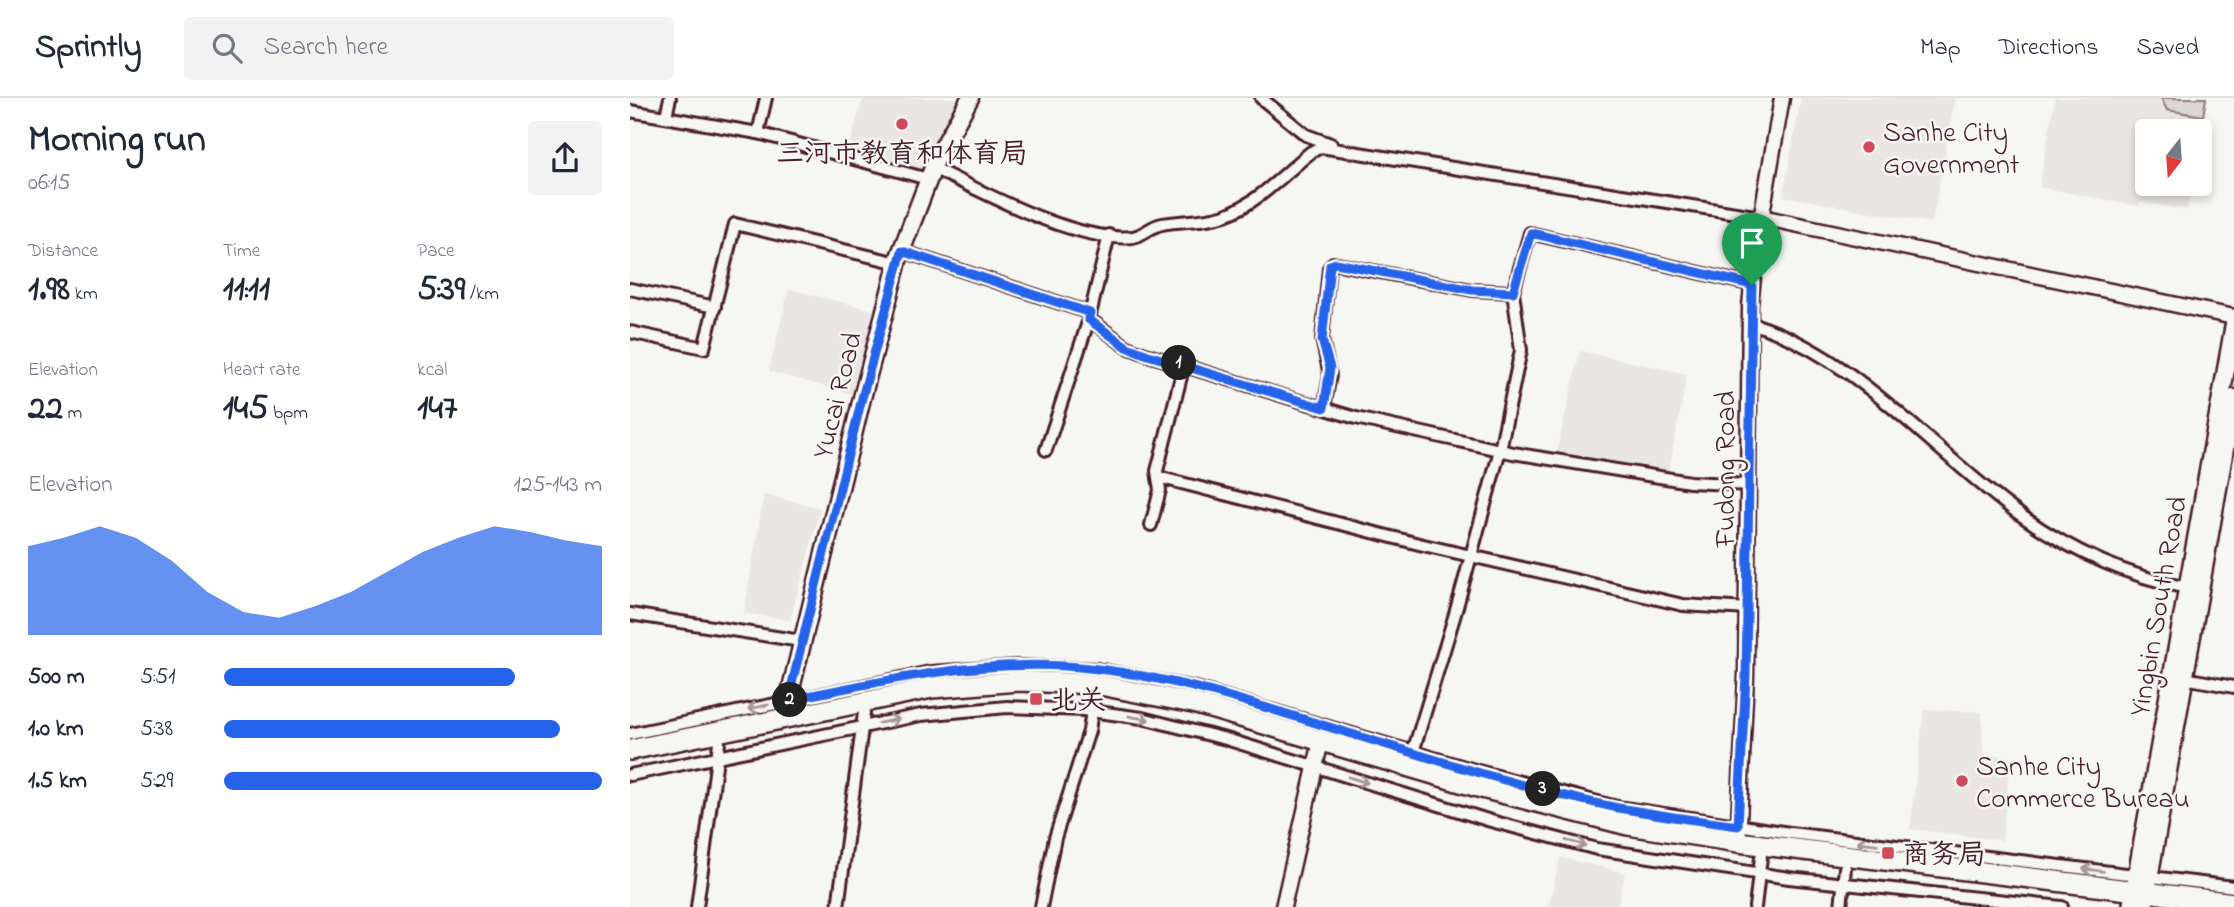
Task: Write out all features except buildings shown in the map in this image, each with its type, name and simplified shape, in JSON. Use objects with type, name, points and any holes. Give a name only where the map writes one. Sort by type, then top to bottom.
[{"type":"highway","points":[[630,750],[786,709],[993,682],[1063,682],[1169,697],[1318,753],[1594,818],[1738,834],[2139,896],[2166,907]]},
{"type":"highway","points":[[630,762],[718,750],[981,695],[1062,694],[1093,704],[1190,715],[1471,798],[1591,830],[1760,865],[1844,875],[2234,903]]},
{"type":"main road","name":"Yucai Road","points":[[786,709],[900,257],[930,174],[970,98]]},
{"type":"main road","name":"Yingbin South Road","points":[[2139,896],[2187,588],[2234,324]]},
{"type":"main road","name":"Yingbin South Road","points":[[2139,896],[2184,678],[2234,398]]},
{"type":"street","points":[[666,116],[670,98]]},
{"type":"street","points":[[758,133],[766,98]]},
{"type":"street","points":[[1261,98],[1306,135],[1336,148]]},
{"type":"street","name":"Fudong Road","points":[[1738,834],[1748,609],[1752,285],[1782,98]]},
{"type":"street","points":[[630,111],[758,133],[930,174],[1046,220],[1110,235],[1135,237],[1162,224],[1207,220],[1228,214],[1245,206],[1311,152],[1321,147],[1336,148],[1761,217],[2234,317]]},
{"type":"street","points":[[630,332],[704,348],[735,224],[900,257],[1089,316],[1127,347],[1356,418],[1500,450],[1690,482],[1749,485]]},
{"type":"street","points":[[1413,752],[1472,556],[1500,450],[1521,350],[1513,292],[1531,233],[1752,285]]},
{"type":"street","points":[[1045,450],[1089,316],[1110,235]]},
{"type":"street","points":[[1324,408],[1330,368],[1322,340],[1329,268],[1333,263],[1472,290],[1513,292]]},
{"type":"street","points":[[630,289],[715,307]]},
{"type":"street","points":[[1750,323],[1773,330],[1806,346],[1839,368],[2023,517],[2089,555],[2143,579],[2187,588]]},
{"type":"street","points":[[1151,525],[1160,490],[1157,471],[1184,365]]},
{"type":"street","points":[[1158,477],[1472,556],[1683,605],[1748,609]]},
{"type":"street","points":[[630,614],[801,641]]},
{"type":"street","points":[[630,734],[786,709],[897,678],[967,668],[1075,667],[1196,688],[1597,803],[1738,834]]},
{"type":"street","points":[[2184,678],[2234,687]]},
{"type":"street","points":[[1041,907],[1055,838],[1089,732],[1093,704]]},
{"type":"street","points":[[838,907],[863,720]]},
{"type":"street","points":[[630,775],[718,750],[697,907]]},
{"type":"street","points":[[1283,907],[1318,753]]},
{"type":"street","points":[[1755,907],[1760,865]]},
{"type":"street","points":[[1841,907],[1844,875],[2063,907]]},
{"type":"street","points":[[2139,896],[2234,887]]},
{"type":"shaded area","name":"三河市教育和体育局","points":[[863,98],[962,98],[924,172],[849,149]]},
{"type":"shaded area","name":"Sanhe City Government","points":[[1801,98],[1955,98],[1932,223],[1783,196]]},
{"type":"shaded area","points":[[2055,98],[2208,98],[2204,119],[2135,119],[2135,196],[2190,196],[2187,210],[2140,202],[2139,206],[2039,187]]},
{"type":"shaded area","points":[[2161,98],[2206,98],[2203,116],[2167,110]]},
{"type":"shaded area","points":[[789,289],[873,310],[852,394],[769,371]]},
{"type":"shaded area","points":[[1580,351],[1687,374],[1668,475],[1556,455]]},
{"type":"shaded area","points":[[764,495],[821,508],[790,620],[744,613]]},
{"type":"shaded area","name":"Sanhe City Commerce Bureau","points":[[1924,710],[1982,712],[1983,754],[2010,757],[2002,840],[1910,829]]},
{"type":"shaded area","points":[[1560,857],[1625,873],[1617,907],[1549,907]]},
{"type":"place","name":"三河市教育和体育局","points":[[902,124]]},
{"type":"place","name":"Sanhe City Government","points":[[1869,147]]},
{"type":"place","name":"北关","points":[[1036,699]]},
{"type":"place","name":"Sanhe City Commerce Bureau","points":[[1962,781]]},
{"type":"place","name":"商务局","points":[[1888,853]]},
{"type":"route","points":[[1531,233],[1658,261],[1713,278],[1752,285],[1748,609],[1738,826],[1597,803],[1196,688],[1097,669],[1063,666],[967,668],[930,672],[788,700],[862,398],[902,251],[1090,313],[1088,319],[1127,347],[1148,355],[1324,408],[1330,368],[1322,340],[1329,268],[1333,263],[1472,290],[1513,292],[1531,233]]}]
